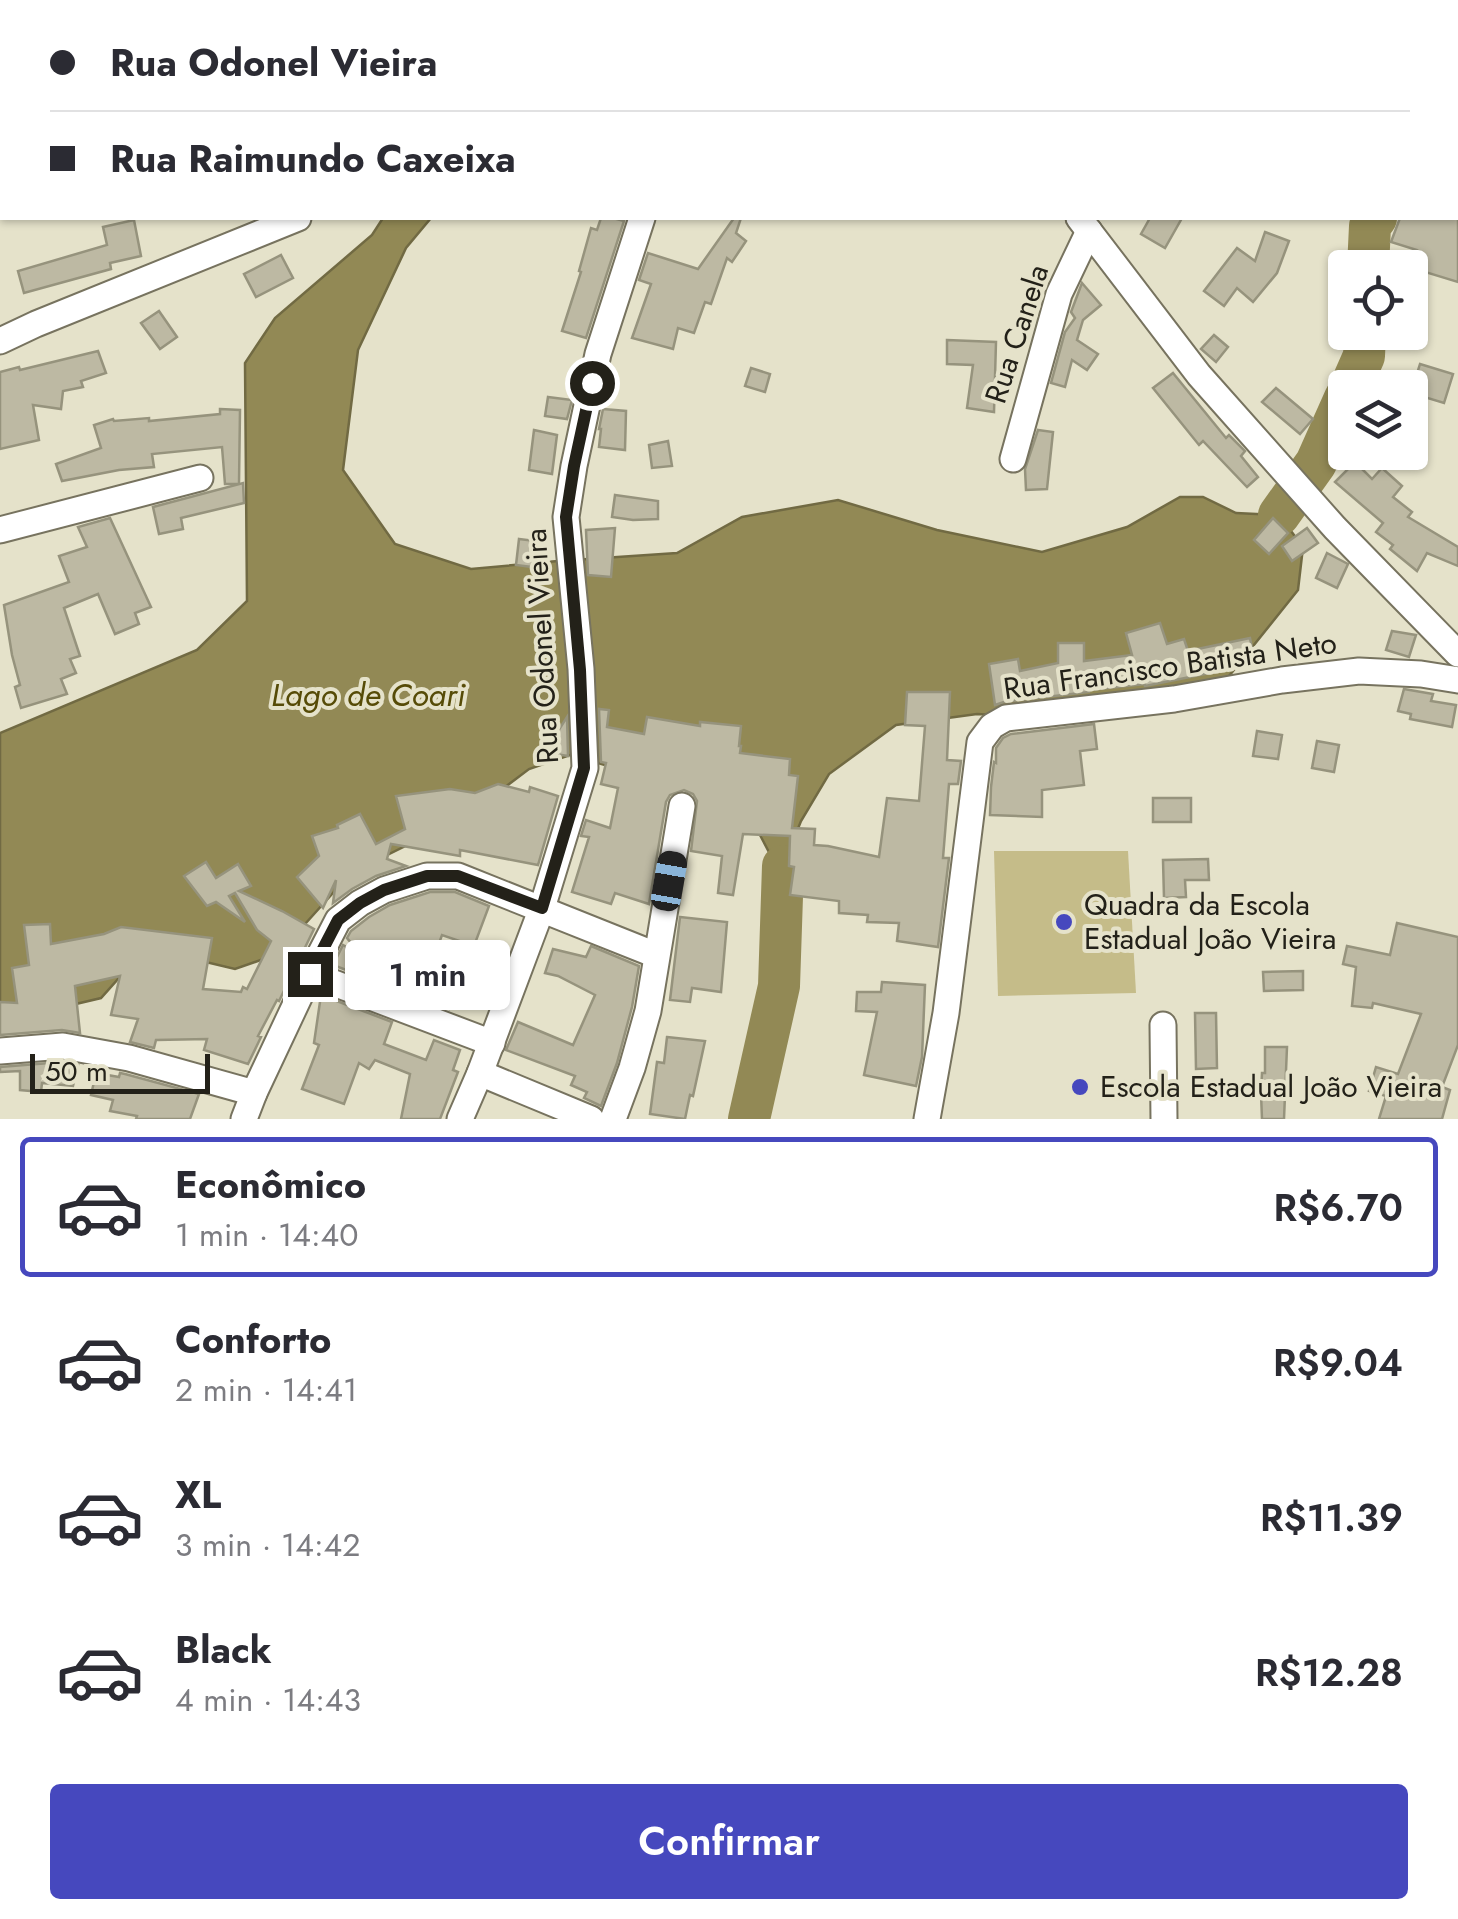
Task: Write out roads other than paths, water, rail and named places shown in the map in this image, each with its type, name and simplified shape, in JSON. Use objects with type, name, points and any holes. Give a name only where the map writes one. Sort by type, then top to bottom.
[{"type":"street","points":[[0,341],[293,220]]},
{"type":"street","name":"Rua Odonel Vieira","points":[[460,1119],[542,908],[584,768],[580,670],[566,517],[598,354],[641,220]]},
{"type":"street","points":[[1084,224],[1199,375],[1335,528],[1458,654]]},
{"type":"street","name":"Rua Canela","points":[[1013,460],[1084,224]]},
{"type":"street","points":[[0,530],[200,478]]},
{"type":"street","name":"Rua Francisco Batista Neto","points":[[927,1119],[946,1014],[980,742],[992,726],[1006,718],[1174,699],[1359,670],[1458,680]]},
{"type":"street","points":[[613,1119],[648,1011],[682,806]]},
{"type":"street","points":[[244,1119],[338,920],[384,890],[427,876],[458,876],[656,955]]},
{"type":"street","points":[[310,974],[492,1042]]},
{"type":"street","points":[[1163,1025],[1164,1119]]},
{"type":"street","points":[[0,1050],[63,1046],[129,1058],[254,1093]]},
{"type":"street","points":[[480,1073],[591,1119]]},
{"type":"water","name":"Lago de Coari","points":[[382,220],[429,220],[406,248],[358,350],[343,470],[395,544],[471,569],[677,553],[742,517],[838,500],[937,530],[1042,552],[1127,527],[1180,497],[1203,497],[1236,513],[1279,515],[1303,547],[1298,590],[1229,676],[1180,705],[1076,720],[977,714],[896,725],[829,774],[801,821],[783,866],[771,856],[750,816],[678,786],[570,755],[529,769],[468,815],[351,873],[278,954],[235,969],[189,958],[135,960],[101,998],[0,1022],[0,733],[197,650],[247,601],[245,363],[275,318],[372,235]]},
{"type":"waterway","points":[[1369,250],[1370,226],[1374,220]]},
{"type":"waterway","points":[[1358,370],[1364,350]]},
{"type":"waterway","points":[[1279,515],[1316,463],[1328,436]]},
{"type":"waterway","points":[[749,1119],[779,986],[783,866]]},
{"type":"place","name":"Quadra da Escola Estadual João Vieira","points":[[1064,922]]},
{"type":"place","name":"Escola Estadual João Vieira","points":[[1080,1087]]}]
